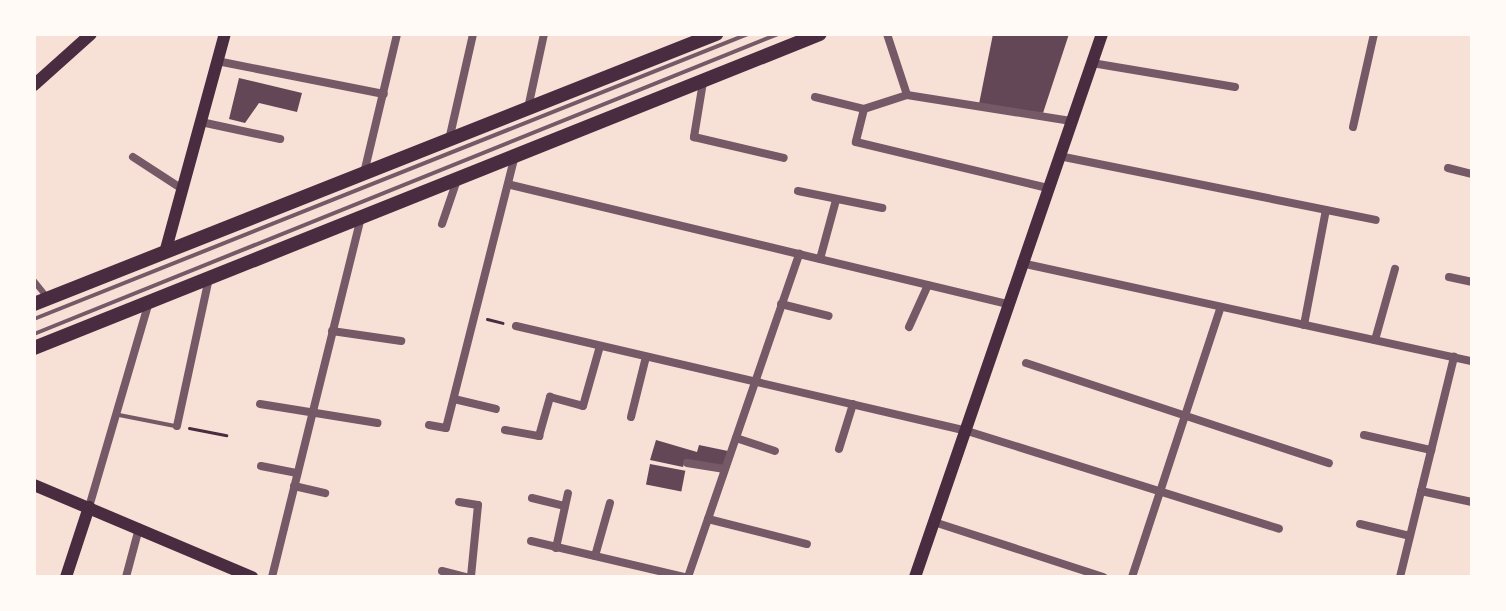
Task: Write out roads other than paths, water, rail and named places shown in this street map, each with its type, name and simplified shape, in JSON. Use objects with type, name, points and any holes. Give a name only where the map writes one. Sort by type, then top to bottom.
[{"type":"main road","points":[[37,78],[91,34]]},
{"type":"main road","points":[[166,249],[225,34]]},
{"type":"main road","points":[[34,304],[166,249],[363,176],[716,34]]},
{"type":"main road","points":[[34,348],[210,274],[514,159],[820,34]]},
{"type":"main road","points":[[915,577],[1102,34]]},
{"type":"main road","points":[[34,485],[139,528],[230,572],[252,577]]},
{"type":"main road","points":[[66,577],[89,507]]},
{"type":"street","points":[[363,176],[397,34]]},
{"type":"street","points":[[448,141],[473,34]]},
{"type":"street","points":[[528,108],[544,34]]},
{"type":"street","points":[[887,34],[907,95]]},
{"type":"street","points":[[1353,127],[1374,34]]},
{"type":"street","points":[[217,61],[384,94]]},
{"type":"street","points":[[1092,63],[1235,87]]},
{"type":"street","points":[[703,82],[694,137],[784,158]]},
{"type":"street","points":[[815,97],[864,109],[907,95],[1071,121]]},
{"type":"street","points":[[864,109],[856,142],[1047,188]]},
{"type":"street","points":[[201,122],[280,139]]},
{"type":"street","points":[[1059,156],[1376,220]]},
{"type":"street","points":[[133,157],[182,189]]},
{"type":"street","points":[[429,425],[446,428],[511,185],[514,159]]},
{"type":"street","points":[[1448,168],[1472,174]]},
{"type":"street","points":[[442,224],[458,179]]},
{"type":"street","points":[[511,185],[1007,304]]},
{"type":"street","points":[[798,191],[882,208]]},
{"type":"street","points":[[820,259],[836,200]]},
{"type":"street","points":[[1304,325],[1326,210]]},
{"type":"street","points":[[272,577],[361,215]]},
{"type":"street","points":[[531,541],[686,577],[799,254]]},
{"type":"street","points":[[1021,263],[1220,309],[1472,361]]},
{"type":"street","points":[[1375,340],[1395,269]]},
{"type":"street","points":[[177,426],[210,274]]},
{"type":"street","points":[[1449,277],[1472,282]]},
{"type":"street","points":[[34,281],[48,298]]},
{"type":"street","points":[[909,327],[928,285]]},
{"type":"street","points":[[89,507],[119,415],[150,298]]},
{"type":"street","points":[[781,304],[829,316]]},
{"type":"street","points":[[1132,577],[1220,309]]},
{"type":"street","points":[[516,326],[964,430],[1159,495],[1279,529]]},
{"type":"street","points":[[332,331],[401,341]]},
{"type":"street","points":[[505,430],[539,436],[550,397],[583,406],[600,346]]},
{"type":"street","points":[[631,417],[646,357]]},
{"type":"street","points":[[1400,577],[1454,357]]},
{"type":"street","points":[[1026,363],[1329,463]]},
{"type":"street","points":[[454,399],[496,409]]},
{"type":"street","points":[[260,404],[377,423]]},
{"type":"street","points":[[839,449],[853,404]]},
{"type":"street","points":[[1364,435],[1431,450]]},
{"type":"street","points":[[736,438],[775,451]]},
{"type":"street","points":[[687,463],[725,469]]},
{"type":"street","points":[[261,466],[297,473]]},
{"type":"street","points":[[294,486],[325,493]]},
{"type":"street","points":[[1421,491],[1472,502]]},
{"type":"street","points":[[556,548],[568,493]]},
{"type":"street","points":[[532,498],[564,506]]},
{"type":"street","points":[[442,571],[468,577],[478,505],[459,502]]},
{"type":"street","points":[[595,556],[610,503]]},
{"type":"street","points":[[708,519],[807,544]]},
{"type":"street","points":[[934,522],[1103,577]]},
{"type":"street","points":[[1360,524],[1410,536]]},
{"type":"street","points":[[126,577],[139,528]]},
{"type":"lane","points":[[34,319],[748,34]]},
{"type":"lane","points":[[34,334],[778,34]]},
{"type":"lane","points":[[119,415],[177,426]]}]
